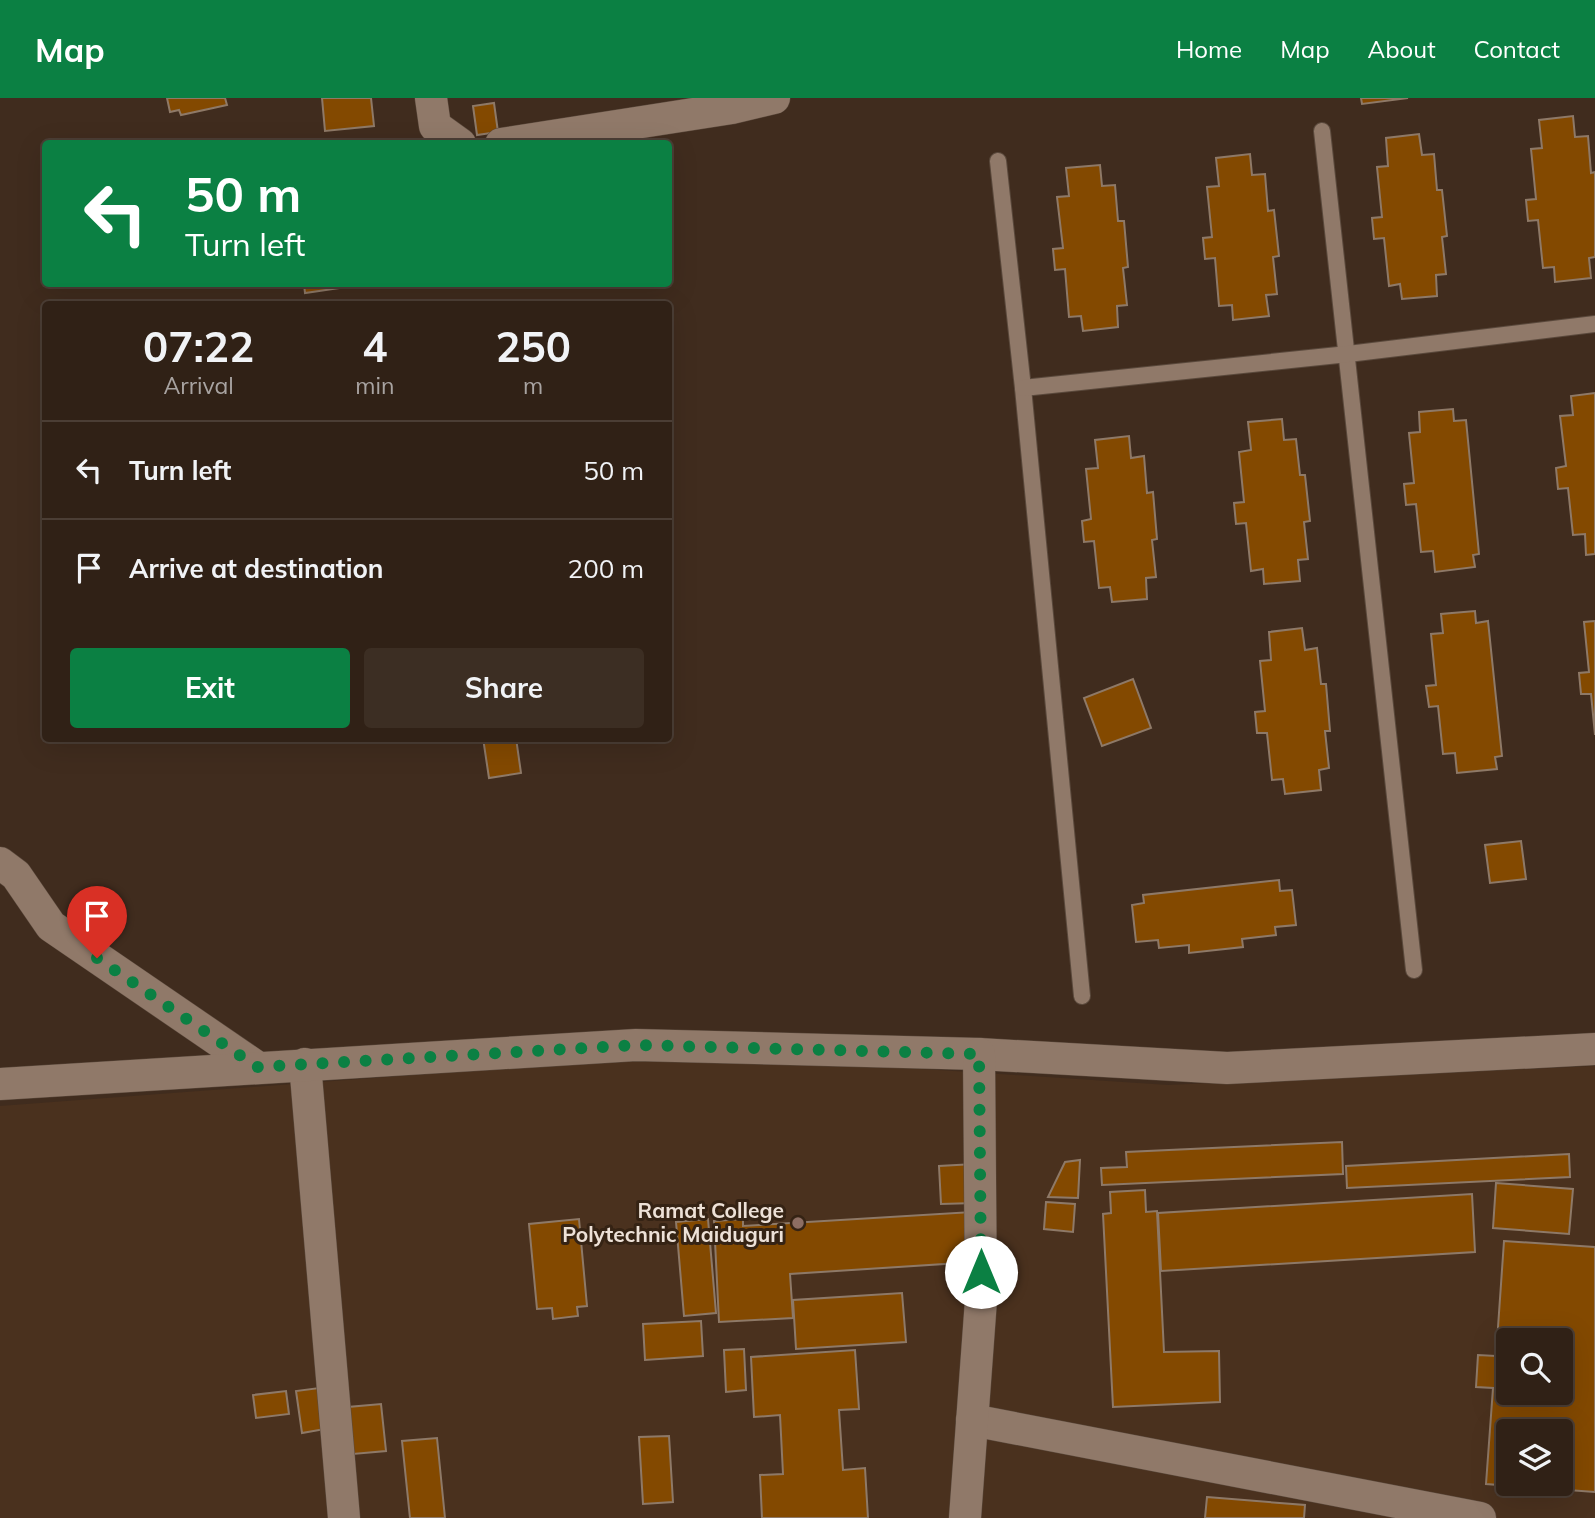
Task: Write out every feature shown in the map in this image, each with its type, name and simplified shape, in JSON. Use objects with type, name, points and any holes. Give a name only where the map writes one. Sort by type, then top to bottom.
[{"type":"street","points":[[431,98],[435,126],[454,140]]},
{"type":"street","points":[[527,140],[732,108],[774,98]]},
{"type":"street","points":[[0,863],[16,875],[51,926],[257,1067]]},
{"type":"street","points":[[0,1084],[636,1045],[979,1054],[1227,1068],[1595,1049]]},
{"type":"street","points":[[965,1518],[981,1300],[979,1054]]},
{"type":"street","points":[[305,1064],[344,1518]]},
{"type":"street","points":[[972,1420],[1480,1518]]},
{"type":"lane","points":[[1322,131],[1414,970]]},
{"type":"lane","points":[[998,161],[1023,388],[1082,996]]},
{"type":"lane","points":[[1023,388],[1348,354],[1595,324]]},
{"type":"shaded area","name":"Ramat College Polytechnic Maiduguri","points":[[693,1054],[1168,1085],[1595,1066],[1595,1518],[0,1518],[0,1106]]},
{"type":"building","points":[[167,98],[225,98],[227,105],[181,115],[179,110],[170,112]]},
{"type":"building","points":[[322,98],[371,98],[374,126],[325,131]]},
{"type":"building","points":[[1361,98],[1408,98],[1362,104]]},
{"type":"building","points":[[494,103],[498,132],[477,135],[473,106]]},
{"type":"building","points":[[1573,116],[1575,137],[1588,136],[1591,173],[1595,172],[1595,257],[1589,258],[1591,278],[1555,282],[1554,267],[1543,268],[1538,220],[1528,221],[1526,200],[1536,199],[1531,149],[1542,148],[1539,120]]},
{"type":"building","points":[[1419,134],[1422,155],[1434,154],[1437,190],[1442,190],[1447,236],[1442,237],[1446,274],[1436,275],[1437,296],[1402,299],[1400,284],[1389,286],[1384,238],[1374,239],[1372,218],[1382,217],[1377,167],[1388,166],[1386,138]]},
{"type":"building","points":[[1250,154],[1252,175],[1265,174],[1268,211],[1274,210],[1279,256],[1273,257],[1277,294],[1266,295],[1269,316],[1233,320],[1232,305],[1219,306],[1215,258],[1205,259],[1203,238],[1212,237],[1207,187],[1219,186],[1216,158]]},
{"type":"building","points":[[1100,165],[1102,186],[1115,185],[1118,221],[1124,221],[1128,267],[1123,268],[1127,305],[1117,306],[1118,327],[1083,331],[1081,316],[1069,317],[1065,269],[1055,270],[1053,249],[1063,248],[1057,197],[1069,196],[1066,168]]},
{"type":"building","points":[[304,287],[340,288],[305,293]]},
{"type":"building","points":[[1595,393],[1595,554],[1586,555],[1585,534],[1573,535],[1568,488],[1558,489],[1556,468],[1566,466],[1560,416],[1573,415],[1571,396]]},
{"type":"building","points":[[1453,409],[1454,421],[1466,420],[1479,554],[1473,555],[1475,567],[1435,572],[1433,551],[1421,552],[1416,504],[1406,505],[1404,484],[1414,483],[1409,433],[1420,432],[1419,412]]},
{"type":"building","points":[[1282,419],[1284,440],[1296,439],[1300,475],[1305,475],[1310,521],[1304,522],[1308,559],[1298,560],[1300,581],[1264,584],[1263,569],[1251,571],[1246,523],[1236,524],[1234,503],[1244,502],[1239,452],[1251,450],[1248,422]]},
{"type":"building","points":[[1129,436],[1131,458],[1144,456],[1147,493],[1153,492],[1157,539],[1152,540],[1156,577],[1146,578],[1147,599],[1112,602],[1110,587],[1099,588],[1094,541],[1084,542],[1082,521],[1091,519],[1086,469],[1098,468],[1095,440]]},
{"type":"building","points":[[1475,611],[1476,623],[1488,621],[1502,756],[1495,757],[1497,769],[1457,773],[1455,753],[1443,754],[1438,706],[1429,707],[1426,686],[1436,685],[1431,634],[1443,633],[1441,614]]},
{"type":"building","points":[[1595,621],[1595,735],[1591,694],[1581,694],[1579,673],[1589,672],[1584,622]]},
{"type":"building","points":[[1302,628],[1305,650],[1317,648],[1321,684],[1326,684],[1330,731],[1325,731],[1329,768],[1319,770],[1321,790],[1285,794],[1283,779],[1272,780],[1267,733],[1257,733],[1255,712],[1265,711],[1260,661],[1271,660],[1269,632]]},
{"type":"building","points":[[1133,679],[1151,728],[1102,746],[1084,698]]},
{"type":"building","points":[[484,742],[517,742],[521,773],[489,778]]},
{"type":"building","points":[[1521,841],[1526,879],[1490,883],[1485,845]]},
{"type":"building","points":[[1279,880],[1280,891],[1292,890],[1296,925],[1275,927],[1276,935],[1242,939],[1243,947],[1189,953],[1189,945],[1159,948],[1158,940],[1136,942],[1132,905],[1144,903],[1143,895]]},
{"type":"building","points":[[1342,1142],[1343,1174],[1102,1185],[1101,1168],[1127,1167],[1126,1152]]},
{"type":"building","points":[[1569,1154],[1570,1177],[1347,1188],[1346,1166]]},
{"type":"building","points":[[1080,1160],[1078,1198],[1048,1197],[1065,1162]]},
{"type":"building","points":[[974,1164],[975,1203],[941,1204],[939,1166]]},
{"type":"building","points":[[1496,1183],[1573,1189],[1569,1234],[1493,1228]]},
{"type":"building","points":[[1145,1190],[1146,1212],[1157,1211],[1164,1352],[1219,1351],[1220,1402],[1113,1407],[1103,1214],[1111,1213],[1110,1192]]},
{"type":"building","points":[[1472,1194],[1475,1252],[1161,1271],[1158,1213]]},
{"type":"building","points":[[1046,1202],[1075,1204],[1073,1232],[1044,1229]]},
{"type":"building","points":[[972,1212],[975,1262],[790,1274],[793,1318],[719,1322],[714,1221],[743,1219],[743,1226]]},
{"type":"building","points":[[579,1219],[587,1306],[577,1307],[578,1316],[553,1319],[552,1308],[537,1309],[529,1224]]},
{"type":"building","points":[[708,1219],[716,1313],[684,1316],[676,1222]]},
{"type":"building","points":[[1504,1241],[1595,1247],[1595,1492],[1573,1490],[1573,1419],[1496,1419],[1496,1485],[1486,1484],[1493,1388],[1476,1387],[1478,1355],[1496,1356],[1496,1405],[1573,1405],[1573,1328],[1498,1328]]},
{"type":"building","points":[[902,1293],[906,1342],[796,1349],[793,1300]]},
{"type":"building","points":[[701,1321],[703,1356],[645,1360],[643,1324]]},
{"type":"building","points":[[744,1349],[746,1390],[726,1392],[724,1350]]},
{"type":"building","points":[[855,1350],[859,1409],[839,1410],[843,1470],[865,1468],[868,1518],[762,1518],[760,1475],[783,1474],[780,1415],[754,1417],[751,1357]]},
{"type":"building","points":[[319,1388],[325,1429],[302,1433],[296,1391]]},
{"type":"building","points":[[286,1391],[289,1414],[256,1418],[253,1395]]},
{"type":"building","points":[[381,1404],[386,1451],[353,1454],[348,1407]]},
{"type":"building","points":[[669,1436],[673,1502],[643,1504],[639,1437]]},
{"type":"building","points":[[437,1438],[445,1518],[410,1518],[402,1441]]},
{"type":"building","points":[[1207,1497],[1305,1505],[1304,1518],[1205,1518]]},
{"type":"place","name":"Ramat College Polytechnic Maiduguri","points":[[798,1223]]},
{"type":"route","points":[[97,958],[257,1067],[636,1045],[979,1054],[981,1272]]}]
